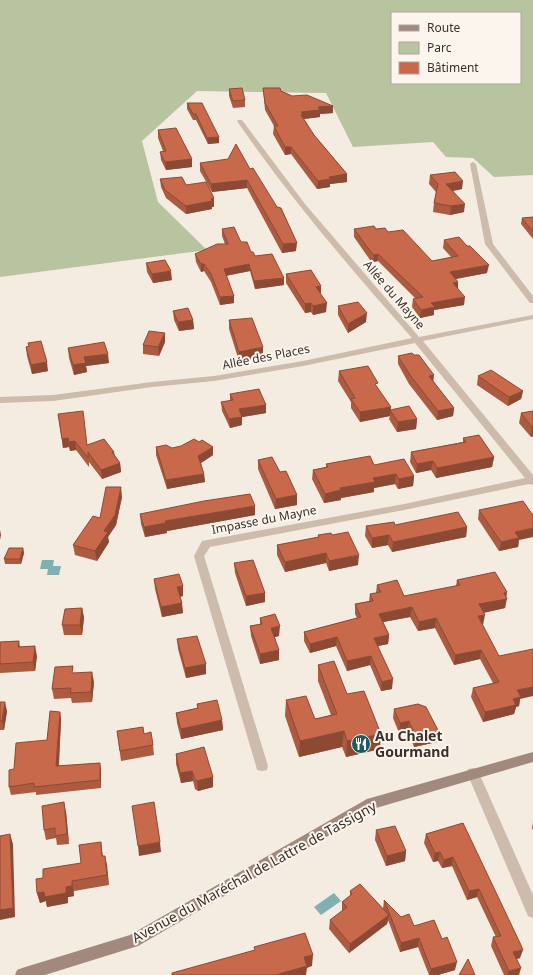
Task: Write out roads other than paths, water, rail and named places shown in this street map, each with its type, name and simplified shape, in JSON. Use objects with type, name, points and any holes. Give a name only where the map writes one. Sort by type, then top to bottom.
[{"type":"main road","name":"Avenue du Maréchal de Lattre de Tassigny","points":[[22,975],[133,941],[372,804],[473,773],[533,757]]},
{"type":"street","name":"Allée du Mayne","points":[[240,121],[269,165],[317,224],[418,341],[532,481]]},
{"type":"street","points":[[473,164],[489,244],[533,301]]},
{"type":"street","name":"Allée des Places","points":[[0,400],[18,401],[72,397],[141,386],[225,377],[418,341],[475,326],[533,317]]},
{"type":"street","name":"Impasse du Mayne","points":[[262,766],[199,556],[206,544],[404,507],[532,481]]},
{"type":"street","points":[[473,773],[533,911]]},
{"type":"water","points":[[42,560],[54,560],[53,566],[61,566],[59,575],[47,575],[48,569],[40,569]]},
{"type":"water","points":[[334,893],[341,901],[321,915],[314,907]]},
{"type":"place","name":"Au Chalet Gourmand","points":[[361,744]]}]
